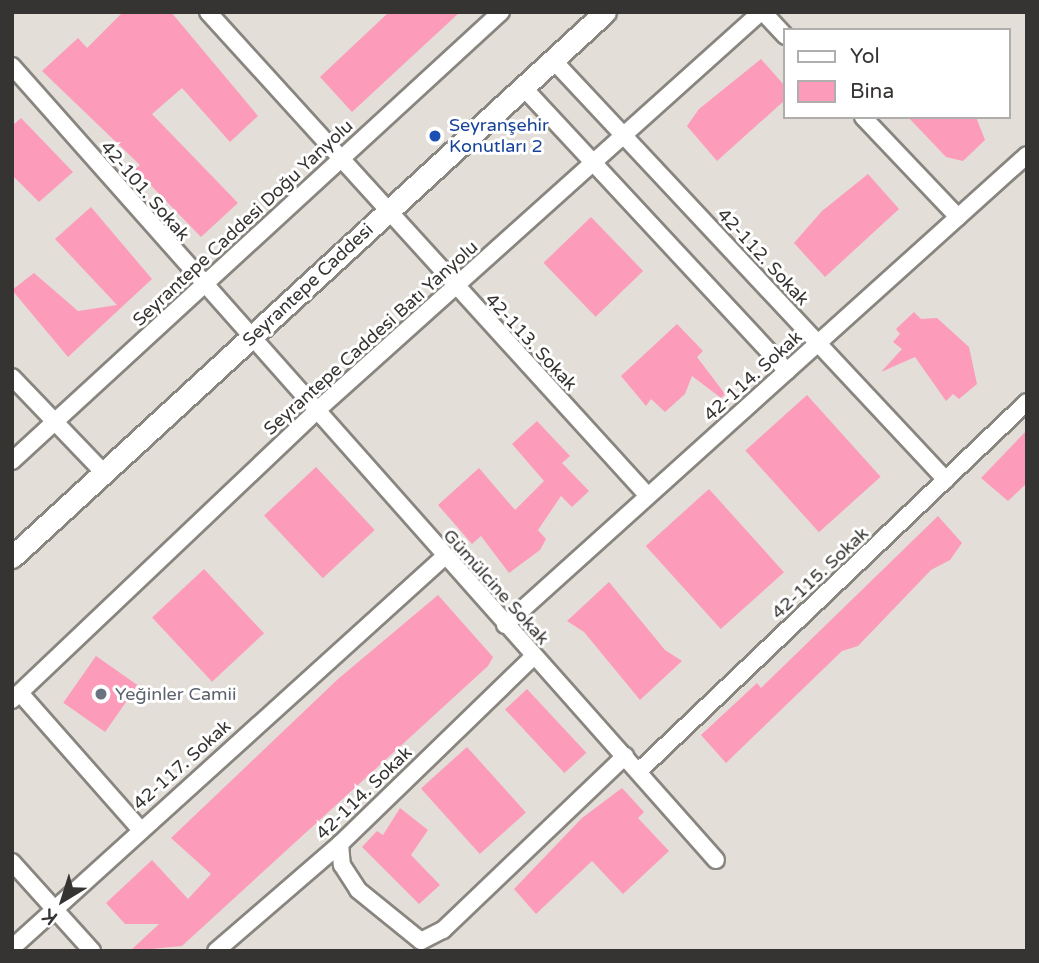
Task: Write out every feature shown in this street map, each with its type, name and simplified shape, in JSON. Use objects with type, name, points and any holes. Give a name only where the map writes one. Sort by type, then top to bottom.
[{"type":"street","name":"42-113. Sokak","points":[[208,12],[337,160],[648,496]]},
{"type":"street","name":"Seyrantepe Caddesi Doğu Yanyolu","points":[[12,461],[204,288],[337,160],[501,12]]},
{"type":"street","name":"Seyrantepe Caddesi","points":[[12,557],[605,12]]},
{"type":"street","points":[[762,12],[783,34]]},
{"type":"street","name":"Seyrantepe Caddesi Batı Yanyolu","points":[[16,697],[314,413],[762,12]]},
{"type":"street","name":"42-112. Sokak","points":[[553,60],[946,480]]},
{"type":"street","name":"42-101. Sokak","points":[[12,66],[248,340]]},
{"type":"street","points":[[523,87],[787,371]]},
{"type":"street","points":[[865,119],[958,217]]},
{"type":"street","name":"42-114. Sokak","points":[[505,625],[1027,155]]},
{"type":"street","name":"Gümülcine Sokak","points":[[248,340],[639,771],[716,860]]},
{"type":"street","points":[[12,377],[104,473]]},
{"type":"street","name":"42-115. Sokak","points":[[639,771],[1027,402]]},
{"type":"street","name":"42-117. Sokak","points":[[12,948],[444,557]]},
{"type":"street","name":"42-114. Sokak","points":[[216,951],[340,844],[534,657]]},
{"type":"street","points":[[16,697],[141,829]]},
{"type":"street","points":[[340,844],[342,865],[358,890],[421,941],[443,930],[625,756]]},
{"type":"street","points":[[12,862],[92,951]]},
{"type":"building","points":[[123,12],[171,12],[258,116],[230,142],[182,88],[152,114],[238,203],[201,237],[135,169],[140,165],[42,71],[78,38],[87,48]]},
{"type":"building","points":[[389,12],[460,12],[352,112],[320,77]]},
{"type":"building","points":[[761,59],[783,84],[783,102],[717,161],[687,126],[699,109]]},
{"type":"building","points":[[21,118],[73,172],[39,202],[12,175],[12,126]]},
{"type":"building","points":[[910,119],[977,119],[985,140],[963,161],[946,157]]},
{"type":"building","points":[[868,174],[899,209],[825,277],[794,243],[822,211]]},
{"type":"building","points":[[91,207],[152,279],[68,357],[12,290],[34,273],[78,311],[117,305],[55,239]]},
{"type":"building","points":[[591,217],[643,271],[596,317],[544,263]]},
{"type":"building","points":[[914,312],[921,319],[937,318],[969,347],[977,384],[959,399],[953,394],[946,401],[915,357],[881,372],[902,349],[893,342],[900,334],[896,329]]},
{"type":"building","points":[[677,324],[703,351],[697,357],[725,394],[721,398],[692,376],[685,394],[665,412],[651,399],[646,406],[621,376]]},
{"type":"building","points":[[807,395],[881,477],[819,532],[745,451]]},
{"type":"building","points":[[537,421],[570,456],[562,463],[589,491],[572,507],[561,496],[538,530],[546,539],[540,550],[509,573],[481,536],[472,544],[438,505],[479,468],[515,510],[544,481],[512,444]]},
{"type":"building","points":[[1027,430],[1027,483],[1008,501],[981,478]]},
{"type":"building","points":[[316,467],[375,530],[323,578],[264,515]]},
{"type":"building","points":[[709,489],[784,572],[721,629],[646,546]]},
{"type":"building","points":[[938,516],[962,543],[950,560],[931,570],[858,646],[842,651],[726,763],[701,735],[757,683],[761,688]]},
{"type":"building","points":[[204,569],[264,633],[212,682],[152,617]]},
{"type":"building","points":[[609,582],[665,650],[682,661],[640,700],[584,632],[567,621]]},
{"type":"building","points":[[438,595],[493,657],[488,666],[182,946],[130,951],[159,924],[125,924],[106,903],[152,860],[188,899],[211,874],[171,838],[338,679]]},
{"type":"building","name":"Yeğinler Camii","points":[[96,656],[138,685],[105,732],[63,703]]},
{"type":"building","points":[[527,689],[586,753],[564,773],[505,709]]},
{"type":"building","points":[[467,747],[526,812],[480,854],[421,788]]},
{"type":"building","points":[[622,788],[644,812],[638,818],[669,851],[623,894],[592,861],[536,914],[514,889],[582,818]]},
{"type":"building","points":[[400,808],[428,830],[411,855],[440,885],[419,904],[362,847],[377,831],[383,835]]},
{"type":"place","name":"Seyranşehir Konutları 2","points":[[435,136]]},
{"type":"place","name":"Yeğinler Camii","points":[[101,694]]}]
